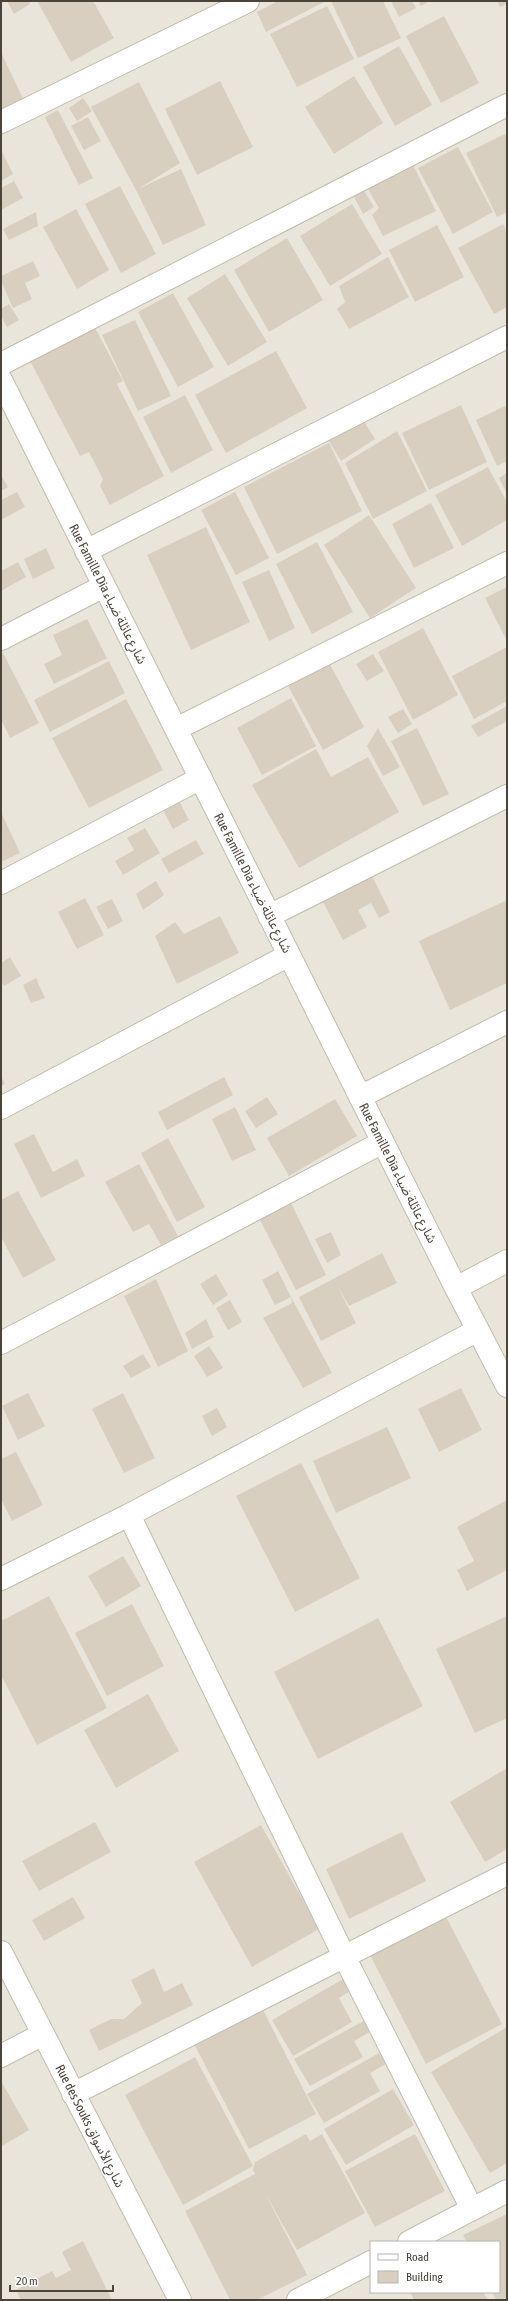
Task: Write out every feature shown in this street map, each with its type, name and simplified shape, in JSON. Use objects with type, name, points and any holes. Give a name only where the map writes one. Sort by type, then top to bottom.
[{"type":"street","points":[[1,122],[248,1]]},
{"type":"street","points":[[1,364],[507,105]]},
{"type":"street","points":[[86,551],[507,337]]},
{"type":"street","name":"Rue Famille Dia شارع عائلة ضياء","points":[[1,380],[456,1288],[507,1386]]},
{"type":"street","points":[[176,729],[507,563]]},
{"type":"street","points":[[1,639],[104,586]]},
{"type":"street","points":[[1,882],[201,778]]},
{"type":"street","points":[[270,916],[507,796]]},
{"type":"street","points":[[1,1108],[289,955]]},
{"type":"street","points":[[360,1097],[507,1022]]},
{"type":"street","points":[[1,1343],[383,1142]]},
{"type":"street","points":[[456,1288],[507,1261]]},
{"type":"street","points":[[1,1579],[129,1515],[478,1330]]},
{"type":"street","points":[[129,1515],[344,1956],[472,2209]]},
{"type":"street","points":[[73,2094],[507,1874]]},
{"type":"street","name":"Rue des Souks شارع الأسواق","points":[[1,1952],[180,2300]]},
{"type":"street","points":[[1,2056],[43,2034]]},
{"type":"street","points":[[411,2241],[507,2191]]},
{"type":"street","points":[[298,2300],[370,2263]]},
{"type":"shaded area","points":[[1,1],[507,1],[507,2300],[1,2300]]},
{"type":"building","points":[[7,1],[29,1],[30,4],[14,14]]},
{"type":"building","points":[[37,1],[93,1],[114,38],[71,62]]},
{"type":"building","points":[[278,1],[326,1],[266,32],[257,12]]},
{"type":"building","points":[[331,1],[383,1],[401,38],[358,58]]},
{"type":"building","points":[[391,1],[412,1],[416,8],[399,17]]},
{"type":"building","points":[[418,1],[430,1],[421,6]]},
{"type":"building","points":[[497,1],[507,1],[507,4],[500,7]]},
{"type":"building","points":[[327,6],[354,59],[297,87],[270,34]]},
{"type":"building","points":[[444,16],[479,83],[441,103],[406,36]]},
{"type":"building","points":[[399,46],[432,105],[395,126],[363,67]]},
{"type":"building","points":[[1,52],[26,105],[1,114]]},
{"type":"building","points":[[354,76],[383,123],[334,154],[305,107]]},
{"type":"building","points":[[220,81],[253,147],[197,175],[165,109]]},
{"type":"building","points":[[139,82],[180,163],[138,189],[181,169],[206,225],[163,245],[136,190],[91,107]]},
{"type":"building","points":[[83,98],[92,111],[77,121],[69,108]]},
{"type":"building","points":[[58,110],[93,178],[79,185],[45,117]]},
{"type":"building","points":[[88,117],[101,141],[84,150],[71,126]]},
{"type":"building","points":[[507,133],[507,212],[497,217],[466,153]]},
{"type":"building","points":[[458,147],[493,212],[453,234],[418,168]]},
{"type":"building","points":[[1,150],[13,174],[1,181]]},
{"type":"building","points":[[412,163],[436,211],[383,236],[372,215],[379,208],[366,186]]},
{"type":"building","points":[[14,181],[23,198],[1,210],[1,188]]},
{"type":"building","points":[[120,186],[156,254],[121,273],[85,204]]},
{"type":"building","points":[[363,189],[374,207],[363,214],[353,195]]},
{"type":"building","points":[[352,204],[382,254],[330,286],[300,236]]},
{"type":"building","points":[[76,209],[109,270],[77,289],[43,227]]},
{"type":"building","points":[[36,212],[38,226],[9,240],[3,229]]},
{"type":"building","points":[[503,224],[507,231],[507,307],[494,314],[458,248]]},
{"type":"building","points":[[437,225],[464,277],[415,302],[389,250]]},
{"type":"building","points":[[287,238],[323,300],[269,332],[234,270]]},
{"type":"building","points":[[388,257],[409,297],[349,329],[337,309],[345,302],[339,286]]},
{"type":"building","points":[[33,261],[40,276],[25,283],[32,299],[13,308],[1,281],[1,276]]},
{"type":"building","points":[[225,274],[267,342],[228,366],[187,298]]},
{"type":"building","points":[[173,293],[214,367],[178,387],[138,312]]},
{"type":"building","points":[[9,304],[19,320],[7,327],[1,316],[1,309]]},
{"type":"building","points":[[135,320],[171,396],[138,411],[102,335]]},
{"type":"building","points":[[92,322],[123,381],[117,384],[164,476],[110,505],[100,486],[103,479],[89,452],[80,456],[28,357]]},
{"type":"building","points":[[276,351],[307,408],[226,453],[195,395]]},
{"type":"building","points":[[185,395],[213,450],[171,473],[143,417]]},
{"type":"building","points":[[461,405],[487,462],[429,490],[402,433]]},
{"type":"building","points":[[507,405],[507,461],[497,466],[476,420]]},
{"type":"building","points":[[360,415],[375,439],[341,461],[327,438]]},
{"type":"building","points":[[397,431],[427,491],[373,519],[345,463]]},
{"type":"building","points":[[329,443],[362,511],[277,554],[244,487]]},
{"type":"building","points":[[488,467],[507,502],[507,520],[462,546],[435,495]]},
{"type":"building","points":[[507,473],[507,494],[499,478]]},
{"type":"building","points":[[1,475],[8,487],[1,491]]},
{"type":"building","points":[[17,492],[25,507],[1,520],[1,500]]},
{"type":"building","points":[[235,492],[269,558],[236,575],[201,510]]},
{"type":"building","points":[[431,503],[454,548],[414,568],[392,524]]},
{"type":"building","points":[[369,515],[416,588],[370,618],[324,545]]},
{"type":"building","points":[[206,527],[250,622],[191,650],[147,555]]},
{"type":"building","points":[[317,542],[353,612],[312,634],[276,564]]},
{"type":"building","points":[[46,548],[55,568],[33,579],[24,559]]},
{"type":"building","points":[[18,562],[26,577],[1,591],[1,571]]},
{"type":"building","points":[[269,570],[295,628],[269,641],[242,582]]},
{"type":"building","points":[[507,587],[507,641],[485,598]]},
{"type":"building","points":[[87,619],[107,658],[54,684],[44,664],[62,655],[53,635]]},
{"type":"building","points":[[423,628],[458,695],[413,720],[378,652]]},
{"type":"building","points":[[507,647],[507,701],[474,719],[452,676]]},
{"type":"building","points":[[3,653],[39,723],[10,738],[1,719],[1,654]]},
{"type":"building","points":[[373,654],[384,671],[367,681],[356,664]]},
{"type":"building","points":[[327,659],[364,727],[323,750],[286,682]]},
{"type":"building","points":[[109,661],[125,693],[50,732],[34,700]]},
{"type":"building","points":[[291,698],[316,746],[262,775],[237,728]]},
{"type":"building","points":[[126,699],[163,770],[89,808],[52,738]]},
{"type":"building","points":[[507,706],[507,721],[478,737],[471,726]]},
{"type":"building","points":[[403,709],[412,724],[398,733],[388,717]]},
{"type":"building","points":[[378,728],[400,767],[383,776],[367,746]]},
{"type":"building","points":[[417,728],[449,794],[423,806],[391,741]]},
{"type":"building","points":[[316,749],[331,777],[368,757],[399,812],[299,868],[252,785]]},
{"type":"building","points":[[178,799],[189,820],[173,829],[162,808]]},
{"type":"building","points":[[1,812],[20,853],[1,862]]},
{"type":"building","points":[[145,828],[160,853],[123,875],[115,861],[134,850],[127,838]]},
{"type":"building","points":[[196,840],[204,854],[169,873],[161,859]]},
{"type":"building","points":[[372,876],[390,912],[379,918],[371,903],[358,910],[367,927],[343,940],[323,902]]},
{"type":"building","points":[[156,881],[164,895],[143,910],[136,894]]},
{"type":"building","points":[[85,898],[104,935],[77,949],[58,912]]},
{"type":"building","points":[[112,899],[123,921],[108,929],[96,907]]},
{"type":"building","points":[[507,900],[507,983],[450,1010],[419,941]]},
{"type":"building","points":[[220,916],[239,953],[177,984],[155,936],[175,922],[184,934]]},
{"type":"building","points":[[10,957],[21,976],[4,986],[1,981],[1,963]]},
{"type":"building","points":[[36,978],[45,998],[31,1003],[23,985]]},
{"type":"building","points":[[1,1076],[5,1084],[1,1086]]},
{"type":"building","points":[[224,1077],[233,1095],[167,1130],[158,1112]]},
{"type":"building","points":[[267,1097],[278,1114],[256,1128],[245,1111]]},
{"type":"building","points":[[335,1099],[357,1136],[289,1176],[267,1138]]},
{"type":"building","points":[[235,1107],[256,1150],[232,1161],[212,1119]]},
{"type":"building","points":[[34,1134],[53,1172],[77,1159],[85,1176],[41,1198],[14,1144]]},
{"type":"building","points":[[168,1138],[205,1207],[177,1222],[141,1153]]},
{"type":"building","points":[[139,1164],[178,1236],[161,1245],[149,1224],[133,1232],[105,1182]]},
{"type":"building","points":[[18,1191],[56,1260],[23,1278],[1,1237],[1,1200]]},
{"type":"building","points":[[290,1201],[326,1275],[296,1290],[260,1220]]},
{"type":"building","points":[[331,1232],[341,1255],[327,1263],[315,1239]]},
{"type":"building","points":[[382,1253],[397,1283],[349,1306],[337,1285],[356,1323],[321,1341],[299,1297]]},
{"type":"building","points":[[278,1271],[291,1297],[275,1305],[262,1280]]},
{"type":"building","points":[[216,1274],[228,1295],[213,1305],[200,1284]]},
{"type":"building","points":[[156,1279],[188,1351],[158,1367],[124,1296]]},
{"type":"building","points":[[291,1297],[332,1373],[303,1388],[263,1318],[292,1303]]},
{"type":"building","points":[[230,1300],[242,1322],[228,1330],[216,1308]]},
{"type":"building","points":[[206,1319],[214,1337],[192,1349],[185,1333]]},
{"type":"building","points":[[209,1346],[223,1368],[207,1377],[194,1356]]},
{"type":"building","points":[[143,1354],[151,1367],[131,1378],[123,1366]]},
{"type":"building","points":[[461,1388],[482,1430],[439,1452],[418,1409]]},
{"type":"building","points":[[28,1393],[45,1426],[18,1440],[2,1406]]},
{"type":"building","points":[[123,1393],[155,1458],[124,1473],[92,1409]]},
{"type":"building","points":[[217,1408],[227,1427],[212,1436],[202,1416]]},
{"type":"building","points":[[387,1427],[411,1478],[336,1513],[313,1461]]},
{"type":"building","points":[[16,1452],[43,1505],[12,1521],[1,1499],[1,1459]]},
{"type":"building","points":[[301,1463],[360,1578],[295,1612],[236,1496]]},
{"type":"building","points":[[507,1500],[507,1570],[467,1591],[457,1570],[474,1561],[457,1527]]},
{"type":"building","points":[[123,1556],[141,1586],[106,1607],[88,1576]]},
{"type":"building","points":[[49,1596],[107,1708],[37,1745],[1,1675],[1,1621]]},
{"type":"building","points":[[132,1604],[164,1666],[107,1696],[75,1633]]},
{"type":"building","points":[[507,1616],[507,1718],[475,1733],[436,1649]]},
{"type":"building","points":[[378,1618],[423,1706],[318,1759],[274,1672]]},
{"type":"building","points":[[148,1694],[179,1751],[116,1788],[84,1730]]},
{"type":"building","points":[[507,1768],[507,1849],[485,1862],[450,1802]]},
{"type":"building","points":[[95,1822],[111,1852],[39,1891],[22,1861]]},
{"type":"building","points":[[261,1825],[319,1929],[252,1967],[194,1862]]},
{"type":"building","points":[[402,1832],[426,1881],[349,1919],[326,1869]]},
{"type":"building","points":[[73,1897],[85,1918],[44,1941],[32,1920]]},
{"type":"building","points":[[444,1913],[502,2024],[426,2064],[369,1953]]},
{"type":"building","points":[[154,1968],[164,1992],[182,1983],[193,2005],[99,2051],[89,2030],[111,2019],[124,2019],[142,2003],[131,1980]]},
{"type":"building","points":[[345,1978],[352,1990],[339,1998],[352,2022],[293,2056],[272,2020]]},
{"type":"building","points":[[261,2006],[316,2114],[249,2149],[193,2042]]},
{"type":"building","points":[[369,2018],[375,2029],[354,2041],[363,2057],[310,2086],[294,2059]]},
{"type":"building","points":[[507,2027],[507,2163],[490,2173],[431,2072]]},
{"type":"building","points":[[379,2053],[386,2064],[370,2073],[380,2091],[324,2123],[307,2094]]},
{"type":"building","points":[[195,2057],[253,2166],[183,2205],[125,2095]]},
{"type":"building","points":[[1,2081],[29,2130],[2,2146],[1,2144]]},
{"type":"building","points":[[393,2089],[414,2125],[346,2165],[324,2129]]},
{"type":"building","points":[[306,2134],[310,2141],[322,2134],[365,2213],[297,2250],[264,2191],[307,2275],[257,2300],[230,2300],[185,2211],[255,2174],[253,2170],[255,2162]]},
{"type":"building","points":[[415,2134],[445,2191],[375,2227],[345,2171]]},
{"type":"building","points":[[507,2214],[507,2300],[496,2300],[492,2293],[500,2293],[500,2241],[466,2241],[463,2235]]},
{"type":"building","points":[[83,2241],[112,2300],[21,2300],[16,2290],[52,2271],[56,2278],[71,2270],[62,2252]]},
{"type":"building","points":[[410,2293],[484,2293],[488,2300],[414,2300]]}]
